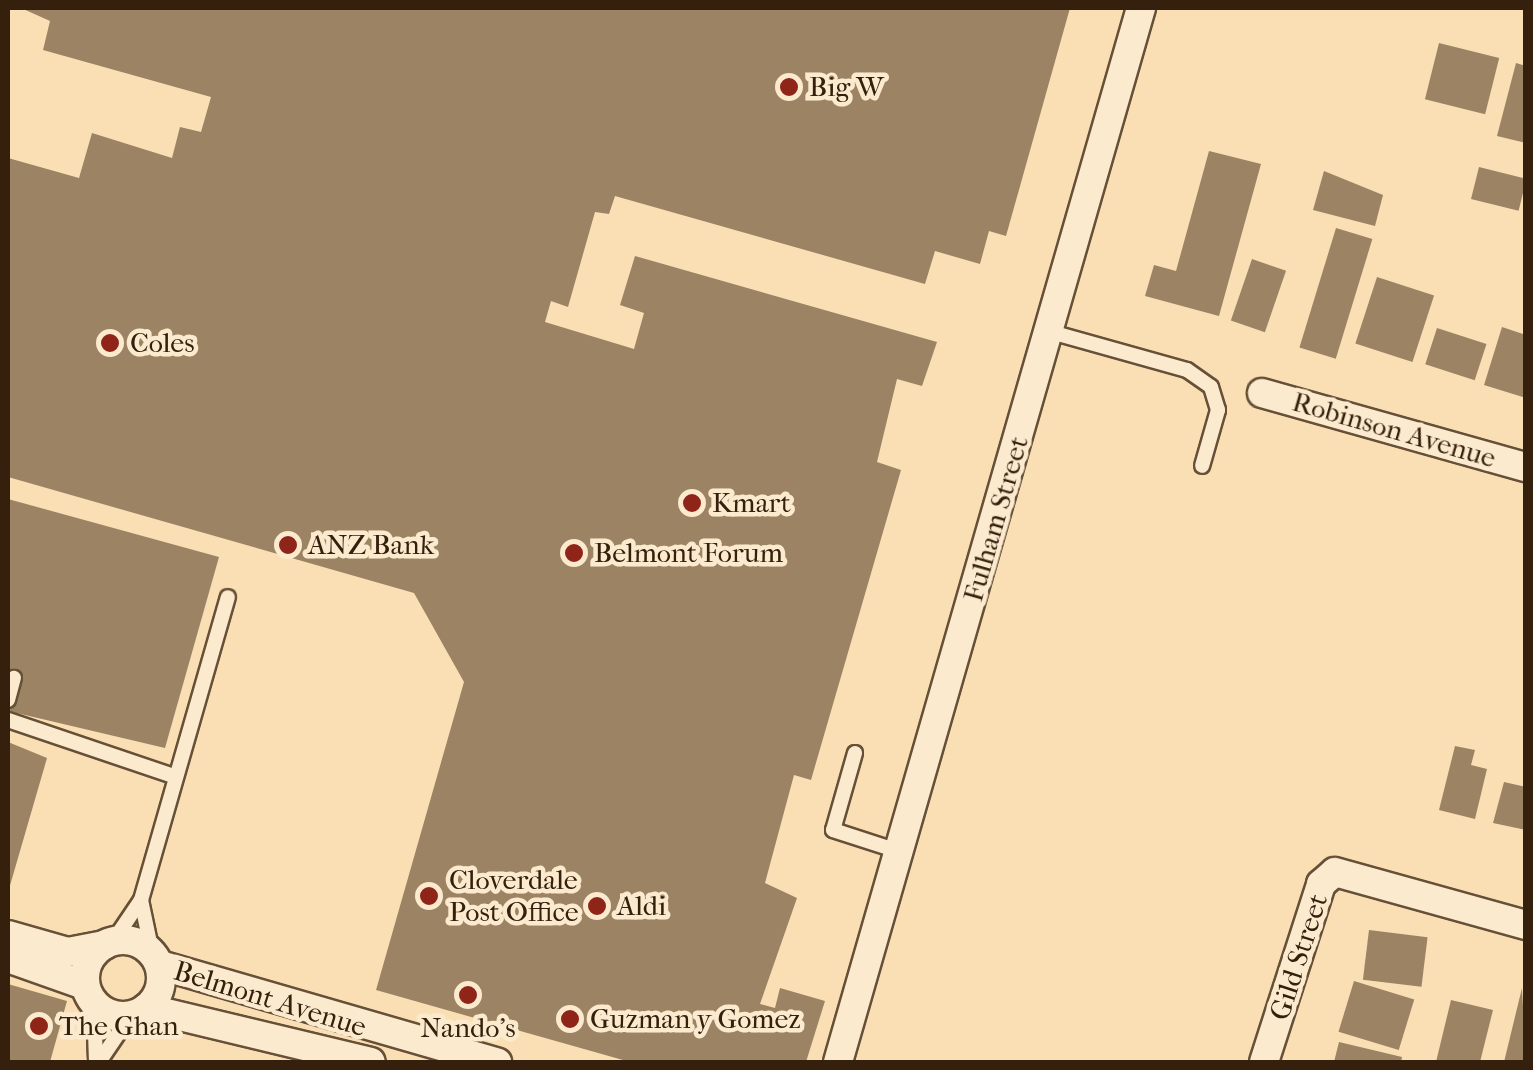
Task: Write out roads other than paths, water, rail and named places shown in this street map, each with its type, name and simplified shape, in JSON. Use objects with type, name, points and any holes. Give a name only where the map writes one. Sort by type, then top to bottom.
[{"type":"street","name":"Fulham Street","points":[[838,1062],[852,1032],[1142,8]]},
{"type":"street","name":"Robinson Avenue","points":[[1262,392],[1526,467]]},
{"type":"street","name":"Gild Street","points":[[1264,1062],[1321,884],[1335,872],[1526,925]]},
{"type":"street","name":"Belmont Avenue","points":[[8,935],[68,952],[110,941],[156,959],[497,1062]]},
{"type":"street","points":[[89,994],[110,941]]},
{"type":"street","name":"Belmont Avenue","points":[[8,958],[139,1012],[371,1062]]},
{"type":"street","name":"Belmont Avenue","points":[[139,1012],[160,990],[156,959]]},
{"type":"street","name":"Fulham Street","points":[[852,1032],[854,1062]]},
{"type":"lane","points":[[1051,332],[1187,370],[1210,387],[1218,410],[1202,466]]},
{"type":"lane","points":[[110,941],[140,900],[228,597]]},
{"type":"lane","points":[[8,700],[14,678]]},
{"type":"lane","points":[[8,720],[176,776]]},
{"type":"lane","points":[[855,754],[833,830],[902,852]]},
{"type":"lane","points":[[140,900],[156,959]]},
{"type":"lane","points":[[89,994],[97,1062]]},
{"type":"lane","points":[[97,1062],[139,1012]]},
{"type":"place","name":"Big W","points":[[789,87]]},
{"type":"place","name":"Coles","points":[[110,343]]},
{"type":"place","name":"Kmart","points":[[692,503]]},
{"type":"place","name":"ANZ Bank","points":[[288,545]]},
{"type":"place","name":"Belmont Forum","points":[[574,553]]},
{"type":"place","name":"Cloverdale Post Office","points":[[429,896]]},
{"type":"place","name":"Aldi","points":[[597,906]]},
{"type":"place","name":"Nando's","points":[[468,995]]},
{"type":"place","name":"Guzman y Gomez","points":[[570,1019]]},
{"type":"place","name":"The Ghan","points":[[39,1026]]}]
